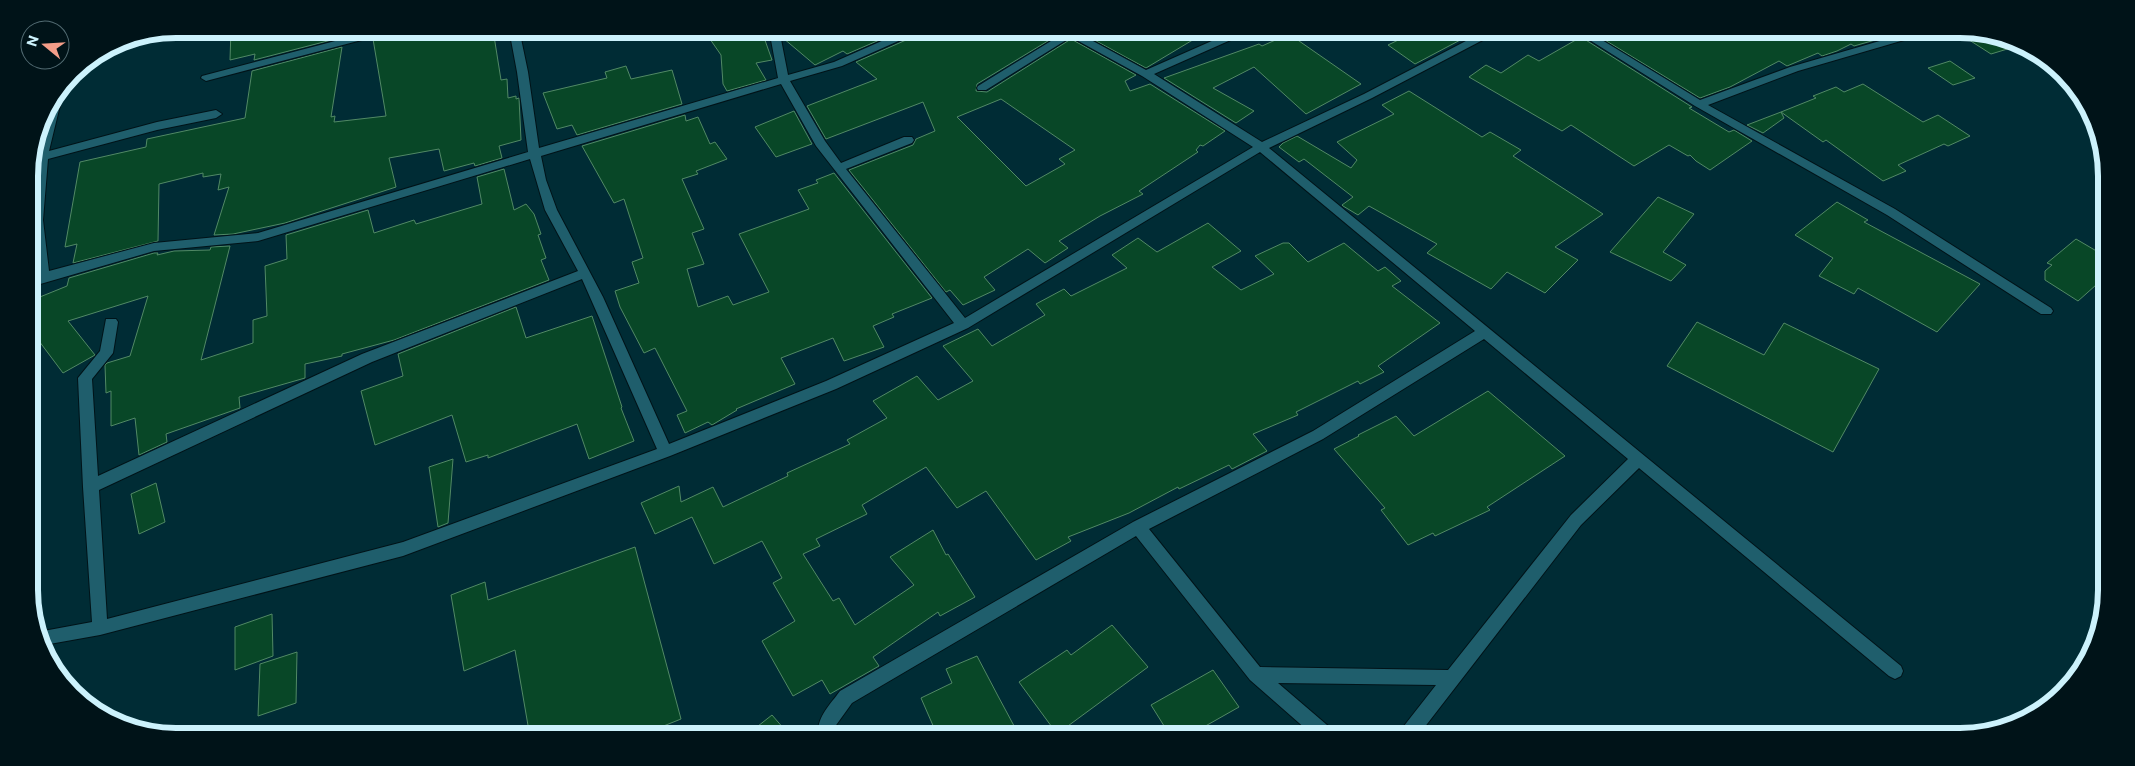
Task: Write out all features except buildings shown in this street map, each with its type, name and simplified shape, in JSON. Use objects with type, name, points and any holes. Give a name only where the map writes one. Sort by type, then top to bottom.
[{"type":"street","points":[[206,78],[358,38]]},
{"type":"street","points":[[517,38],[521,54],[535,153],[547,202],[585,273],[628,363],[665,452]]},
{"type":"street","points":[[776,38],[784,80],[820,143],[963,325]]},
{"type":"street","points":[[38,279],[154,247],[258,237],[838,64],[897,38]]},
{"type":"street","points":[[982,88],[1057,38]]},
{"type":"street","points":[[1080,38],[1146,74],[1261,148],[1896,671]]},
{"type":"street","points":[[1146,74],[1227,38]]},
{"type":"street","points":[[46,637],[100,628],[403,549],[665,452],[831,385],[963,325],[1261,148],[1368,96],[1479,38]]},
{"type":"street","points":[[1592,38],[1699,104],[1891,212],[2046,311]]},
{"type":"street","points":[[1699,104],[1794,69],[1900,38]]},
{"type":"street","points":[[42,157],[157,126],[216,114]]},
{"type":"street","points":[[38,199],[42,157],[52,116]]},
{"type":"street","points":[[839,168],[908,140]]},
{"type":"street","points":[[38,236],[43,277]]},
{"type":"street","points":[[90,487],[367,358],[585,273]]},
{"type":"street","points":[[100,628],[90,487],[85,378],[106,353],[111,322]]},
{"type":"street","points":[[825,728],[846,697],[1138,527],[1318,435],[1484,332]]},
{"type":"street","points":[[1413,728],[1576,520],[1638,459]]},
{"type":"street","points":[[1138,527],[1256,675],[1318,728]]},
{"type":"street","points":[[1256,675],[1453,678]]}]
